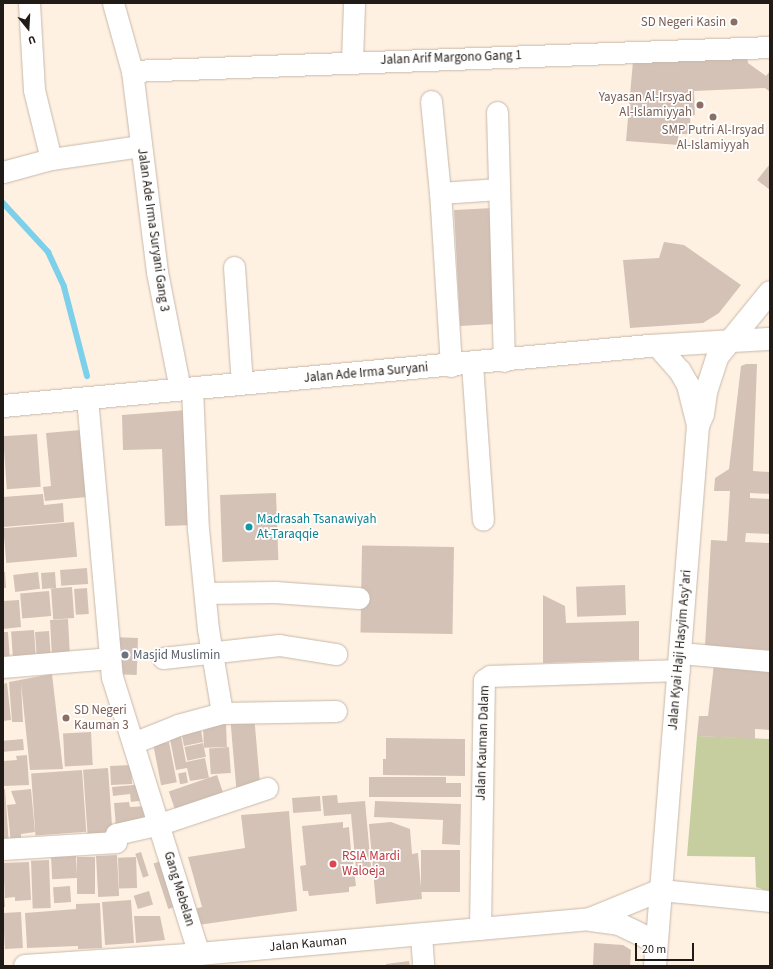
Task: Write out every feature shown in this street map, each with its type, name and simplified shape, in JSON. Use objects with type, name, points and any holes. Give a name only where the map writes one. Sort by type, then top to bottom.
[{"type":"main road","name":"Jalan Kyai Haji Hasyim Asy'ari","points":[[655,966],[698,426],[704,414],[706,392],[718,356],[729,340],[770,292]]},
{"type":"main road","name":"Jalan Ade Irma Suryani","points":[[3,406],[186,388],[462,365],[658,346],[729,340],[770,339]]},
{"type":"main road","points":[[658,346],[680,371],[688,385],[698,426]]},
{"type":"main road","name":"Jalan Kauman","points":[[590,919],[661,890]]},
{"type":"main road","name":"Jalan Kauman","points":[[25,966],[199,954],[590,919],[618,924],[656,942]]},
{"type":"street","points":[[29,3],[34,90],[51,159]]},
{"type":"street","name":"Jalan Ade Irma Suryani Gang 3","points":[[113,3],[132,71],[140,146],[157,272],[186,388],[205,593],[212,652],[222,713]]},
{"type":"street","points":[[352,61],[354,3]]},
{"type":"street","name":"Jalan Arif Margono Gang 1","points":[[132,71],[352,61],[770,47]]},
{"type":"street","points":[[432,101],[440,193],[483,520]]},
{"type":"street","points":[[497,112],[504,361]]},
{"type":"street","points":[[3,172],[51,159],[140,146]]},
{"type":"street","points":[[440,193],[499,189]]},
{"type":"street","points":[[234,267],[242,383]]},
{"type":"street","name":"Gang Mebelan","points":[[87,398],[112,677],[160,824],[199,954]]},
{"type":"street","points":[[205,593],[275,592],[359,598]]},
{"type":"street","points":[[163,658],[279,645],[336,654]]},
{"type":"street","points":[[3,667],[110,658]]},
{"type":"street","points":[[679,662],[770,661]]},
{"type":"street","name":"Jalan Kauman Dalam","points":[[480,929],[484,680],[490,676],[679,662]]},
{"type":"street","points":[[133,743],[178,725],[222,713],[336,711]]},
{"type":"street","points":[[3,850],[116,842],[116,834],[160,824],[267,788]]},
{"type":"street","points":[[661,890],[770,901]]},
{"type":"street","points":[[421,934],[423,966]]},
{"type":"green space","points":[[697,736],[770,739],[770,892],[756,887],[755,857],[687,856]]},
{"type":"building","points":[[747,56],[748,63],[766,76],[770,71],[770,92],[765,88],[694,91],[695,115],[690,116],[691,134],[678,134],[679,145],[626,141],[633,61]]},
{"type":"building","points":[[770,164],[770,190],[757,180]]},
{"type":"building","points":[[493,208],[499,324],[460,326],[454,210]]},
{"type":"building","points":[[664,242],[684,245],[741,285],[719,313],[703,323],[630,328],[623,260],[659,258]]},
{"type":"building","points":[[746,364],[757,364],[753,471],[770,472],[770,494],[750,493],[750,498],[770,499],[770,534],[746,533],[745,542],[770,543],[770,650],[705,646],[711,540],[727,541],[730,491],[714,491],[715,478],[729,469],[741,366]]},
{"type":"building","points":[[187,410],[194,525],[165,526],[162,449],[123,450],[122,415]]},
{"type":"building","points":[[81,430],[87,497],[45,501],[43,487],[51,486],[46,433]]},
{"type":"building","points":[[37,434],[41,487],[7,489],[3,436]]},
{"type":"building","name":"Madrasah Tsanawiyah At-Taraqqie","points":[[276,493],[278,560],[222,562],[220,495]]},
{"type":"building","points":[[43,494],[44,505],[63,503],[64,522],[3,527],[3,497]]},
{"type":"building","points":[[74,522],[77,557],[6,563],[3,528]]},
{"type":"building","points":[[362,545],[454,547],[452,634],[360,632]]},
{"type":"building","points":[[87,568],[88,584],[61,586],[60,570]]},
{"type":"building","points":[[3,572],[5,572],[6,588],[3,588]]},
{"type":"building","points":[[38,572],[40,589],[15,592],[13,575]]},
{"type":"building","points":[[55,572],[56,588],[42,589],[41,573]]},
{"type":"building","points":[[625,585],[626,615],[577,617],[576,587]]},
{"type":"building","points":[[72,587],[74,618],[53,619],[51,588]]},
{"type":"building","points":[[87,588],[89,614],[76,615],[74,589]]},
{"type":"building","points":[[49,591],[51,616],[22,618],[20,594]]},
{"type":"building","points":[[543,595],[565,606],[566,623],[639,621],[639,660],[543,663]]},
{"type":"building","points":[[19,600],[21,627],[3,629],[3,601]]},
{"type":"building","points":[[68,619],[70,657],[52,658],[50,620]]},
{"type":"building","points":[[34,630],[36,658],[13,660],[11,632]]},
{"type":"building","points":[[49,631],[51,658],[37,659],[35,632]]},
{"type":"building","points":[[3,632],[8,632],[10,661],[3,661]]},
{"type":"building","name":"Masjid Muslimin","points":[[111,637],[138,638],[137,675],[110,674]]},
{"type":"building","points":[[714,664],[770,669],[770,730],[755,729],[755,739],[697,736],[699,716],[708,716]]},
{"type":"building","points":[[52,674],[63,769],[30,770],[21,683],[23,722],[12,722],[9,682]]},
{"type":"building","points":[[7,683],[11,720],[3,721],[3,684]]},
{"type":"building","points":[[254,715],[260,788],[236,790],[230,717]]},
{"type":"building","points":[[226,722],[227,747],[204,748],[203,723]]},
{"type":"building","points":[[191,729],[192,732],[201,730],[203,742],[184,746],[181,731]]},
{"type":"building","points":[[91,732],[93,765],[65,766],[63,733]]},
{"type":"building","points":[[181,736],[186,762],[205,758],[209,778],[190,781],[187,768],[176,770],[170,739]]},
{"type":"building","points":[[386,738],[465,739],[465,776],[383,775],[383,759],[386,759]]},
{"type":"building","points":[[23,739],[24,750],[4,752],[3,741]]},
{"type":"building","points":[[169,742],[177,782],[161,785],[153,745]]},
{"type":"building","points":[[203,743],[206,757],[187,761],[184,747]]},
{"type":"building","points":[[229,747],[231,773],[211,774],[209,748]]},
{"type":"building","points":[[27,755],[29,785],[3,786],[3,761],[17,760],[16,756]]},
{"type":"building","points":[[131,765],[132,784],[111,785],[110,766]]},
{"type":"building","points":[[108,768],[113,833],[88,835],[83,770]]},
{"type":"building","points":[[82,770],[86,832],[35,835],[31,774]]},
{"type":"building","points":[[186,772],[188,783],[180,784],[178,773]]},
{"type":"building","points":[[217,775],[226,801],[178,818],[169,792]]},
{"type":"building","points":[[369,777],[446,777],[446,783],[461,783],[461,797],[369,797]]},
{"type":"building","points":[[144,784],[145,800],[131,802],[130,794],[113,796],[112,787]]},
{"type":"building","points":[[5,789],[9,846],[3,846],[3,790]]},
{"type":"building","points":[[31,789],[35,832],[21,834],[21,843],[11,843],[7,805],[16,804],[11,791]]},
{"type":"building","points":[[337,795],[338,803],[365,801],[371,867],[356,869],[351,814],[324,816],[322,796]]},
{"type":"building","points":[[320,796],[321,811],[293,813],[292,798]]},
{"type":"building","points":[[375,801],[461,804],[460,845],[442,844],[443,820],[374,817]]},
{"type":"building","points":[[129,802],[130,807],[149,806],[151,824],[116,827],[114,803]]},
{"type":"building","points":[[289,811],[297,911],[198,925],[194,909],[202,907],[188,857],[245,848],[241,815]]},
{"type":"building","points":[[343,822],[343,828],[349,827],[351,851],[345,852],[346,861],[353,861],[356,886],[349,887],[349,892],[309,896],[308,891],[303,891],[300,866],[306,865],[302,826]]},
{"type":"building","points":[[391,822],[410,829],[412,854],[418,853],[422,899],[376,904],[369,824]]},
{"type":"building","points":[[421,850],[460,850],[460,892],[421,892]]},
{"type":"building","points":[[141,852],[149,876],[143,878],[135,854]]},
{"type":"building","points":[[117,855],[119,896],[98,897],[96,856]]},
{"type":"building","points":[[76,856],[77,878],[52,879],[51,857]]},
{"type":"building","points":[[77,857],[95,857],[95,894],[77,894]]},
{"type":"building","points":[[136,857],[137,888],[119,889],[118,858]]},
{"type":"building","points":[[49,860],[51,908],[33,909],[31,861]]},
{"type":"building","points":[[164,860],[179,906],[168,909],[154,863]]},
{"type":"building","points":[[29,862],[31,900],[15,901],[15,897],[5,898],[3,863]]},
{"type":"building","points":[[70,886],[71,902],[54,903],[53,887]]},
{"type":"building","points":[[4,891],[5,907],[3,907]]},
{"type":"building","points":[[149,891],[153,904],[138,909],[134,896]]},
{"type":"building","points":[[131,900],[134,943],[105,945],[102,902]]},
{"type":"building","points":[[100,903],[102,948],[78,949],[78,946],[27,948],[25,913],[76,909],[76,904]]},
{"type":"building","points":[[21,912],[23,948],[5,949],[3,913]]},
{"type":"building","points":[[134,916],[160,916],[165,940],[136,943]]},
{"type":"building","points":[[594,943],[623,945],[631,950],[630,966],[593,966]]},
{"type":"building","points":[[409,961],[410,966],[386,966],[386,964]]},
{"type":"waterway","points":[[3,203],[48,252],[64,287],[87,376]]},
{"type":"place","name":"SD Negeri Kasin","points":[[734,22]]},
{"type":"place","name":"Yayasan Al-Irsyad Al-Islamiyyah","points":[[700,105]]},
{"type":"place","name":"SMP Putri Al-Irsyad Al-Islamiyyah","points":[[713,117]]},
{"type":"place","name":"Madrasah Tsanawiyah At-Taraqqie","points":[[249,527]]},
{"type":"place","name":"Masjid Muslimin","points":[[125,655]]},
{"type":"place","name":"SD Negeri Kauman 3","points":[[66,718]]},
{"type":"place","name":"RSIA Mardi Waloeja","points":[[333,864]]}]
